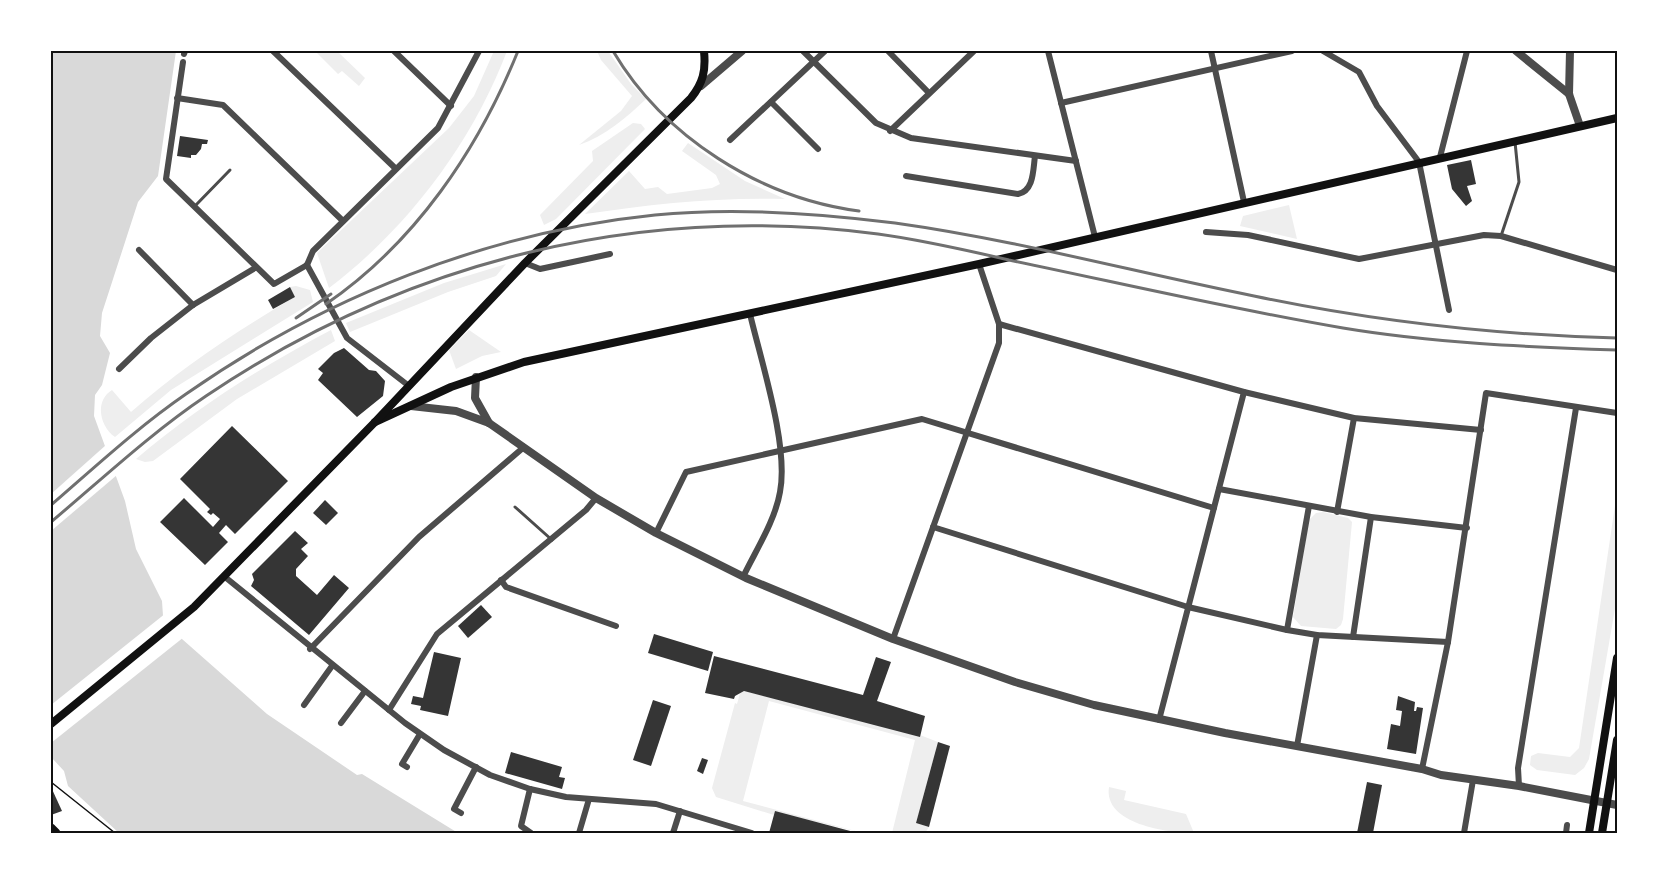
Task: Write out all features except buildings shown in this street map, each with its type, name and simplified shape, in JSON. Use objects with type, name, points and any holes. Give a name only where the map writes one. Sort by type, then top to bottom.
[{"type":"main road","points":[[51,724],[186,615],[225,577],[525,263],[700,86],[705,74],[704,51]]},
{"type":"main road","points":[[375,422],[476,377],[524,362],[979,264],[1617,118]]},
{"type":"main road","points":[[409,386],[411,406]]},
{"type":"main road","points":[[1589,833],[1592,799],[1617,658]]},
{"type":"main road","points":[[1602,833],[1617,740]]},
{"type":"main road","points":[[51,828],[56,833]]},
{"type":"street","points":[[273,51],[395,168]]},
{"type":"street","points":[[394,51],[452,106]]},
{"type":"street","points":[[183,62],[165,179],[274,284],[307,265],[313,250],[438,128],[452,106],[479,51]]},
{"type":"street","points":[[700,86],[742,51]]},
{"type":"street","points":[[804,51],[876,123],[890,131],[911,138],[1076,161]]},
{"type":"street","points":[[730,140],[825,51]]},
{"type":"street","points":[[888,51],[929,93]]},
{"type":"street","points":[[890,131],[974,51]]},
{"type":"street","points":[[1048,51],[1095,237]]},
{"type":"street","points":[[1211,51],[1244,202]]},
{"type":"street","points":[[1061,103],[1292,51]]},
{"type":"street","points":[[1323,51],[1359,72],[1377,106],[1419,162],[1449,310]]},
{"type":"street","points":[[1440,157],[1467,51]]},
{"type":"street","points":[[1516,51],[1569,94]]},
{"type":"street","points":[[1570,51],[1569,94],[1580,126]]},
{"type":"street","points":[[177,98],[223,105],[343,221]]},
{"type":"street","points":[[771,102],[818,149]]},
{"type":"street","points":[[906,176],[1018,194],[1025,193],[1029,187],[1035,156]]},
{"type":"street","points":[[1206,232],[1248,235],[1359,260],[1484,235],[1501,236],[1617,270]]},
{"type":"street","points":[[139,250],[193,305]]},
{"type":"street","points":[[525,263],[540,269],[610,254]]},
{"type":"street","points":[[893,639],[999,343],[999,324],[979,264]]},
{"type":"street","points":[[307,265],[347,338],[409,386]]},
{"type":"street","points":[[119,369],[151,338],[193,305],[255,268]]},
{"type":"street","points":[[743,577],[780,494],[783,474],[781,449],[750,314]]},
{"type":"street","points":[[999,324],[1244,392],[1354,418],[1481,430]]},
{"type":"street","points":[[476,377],[475,398],[489,423]]},
{"type":"street","points":[[1159,720],[1244,392]]},
{"type":"street","points":[[1422,769],[1448,642],[1486,393],[1617,414]]},
{"type":"street","points":[[411,406],[456,411],[489,423],[596,498],[656,533],[743,577],[893,639],[1064,697],[1159,720],[1422,769],[1441,775],[1519,786],[1617,805]]},
{"type":"street","points":[[1519,786],[1518,768],[1576,408]]},
{"type":"street","points":[[1337,512],[1354,418]]},
{"type":"street","points":[[656,533],[686,472],[922,419],[1214,508]]},
{"type":"street","points":[[310,649],[418,537],[524,447]]},
{"type":"street","points":[[1219,489],[1337,512],[1467,528]]},
{"type":"street","points":[[389,710],[437,634],[552,540],[596,498]]},
{"type":"street","points":[[1287,630],[1309,506]]},
{"type":"street","points":[[1353,637],[1371,517]]},
{"type":"street","points":[[933,527],[1188,607],[1287,630],[1317,635],[1448,642]]},
{"type":"street","points":[[225,577],[310,649],[420,734],[476,768],[530,789],[589,799],[647,802],[752,833]]},
{"type":"street","points":[[501,580],[506,587],[616,626]]},
{"type":"street","points":[[1297,746],[1317,635]]},
{"type":"street","points":[[304,705],[332,666]]},
{"type":"street","points":[[341,723],[365,691]]},
{"type":"street","points":[[407,767],[402,764],[420,734]]},
{"type":"street","points":[[461,813],[454,809],[476,768]]},
{"type":"street","points":[[1464,833],[1473,780]]},
{"type":"street","points":[[526,832],[521,826],[530,789]]},
{"type":"street","points":[[579,833],[589,799]]},
{"type":"street","points":[[673,833],[680,811]]},
{"type":"lane","points":[[1501,236],[1520,182],[1515,140]]},
{"type":"lane","points":[[194,207],[230,170]]},
{"type":"lane","points":[[515,507],[552,540]]},
{"type":"path","points":[[51,782],[115,833]]},
{"type":"shaded area","points":[[51,51],[176,51],[158,176],[138,202],[102,313],[100,336],[110,353],[102,385],[95,395],[94,416],[125,501],[136,549],[162,601],[163,616],[182,639],[267,714],[357,775],[362,774],[458,833],[119,833],[68,786],[64,771],[51,757]]},
{"type":"shaded area","points":[[315,51],[337,51],[365,78],[359,86],[342,71],[338,74]]},
{"type":"shaded area","points":[[494,51],[507,51],[493,85],[456,151],[411,211],[385,239],[329,288],[317,253],[449,128],[474,96]]},
{"type":"shaded area","points":[[597,51],[608,51],[631,84],[646,99],[615,126],[579,145],[621,111],[632,96],[601,60]]},
{"type":"shaded area","points":[[633,123],[641,124],[645,129],[556,219],[544,225],[540,215],[593,161],[592,151]]},
{"type":"shaded area","points":[[688,143],[745,181],[785,199],[685,202],[585,214],[629,171],[645,189],[658,187],[667,194],[712,188],[720,184],[716,175],[682,151]]},
{"type":"shaded area","points":[[1289,205],[1297,239],[1240,226],[1243,216]]},
{"type":"shaded area","points":[[506,264],[496,276],[448,292],[350,332],[346,323],[444,283]]},
{"type":"shaded area","points":[[296,286],[310,290],[313,302],[171,390],[115,437],[110,433],[103,421],[101,407],[106,395],[112,390],[131,412],[210,350],[295,297],[290,287]]},
{"type":"shaded area","points":[[331,330],[335,341],[237,399],[153,461],[145,462],[136,459],[230,389]]},
{"type":"shaded area","points":[[469,330],[501,352],[482,356],[456,369],[449,350]]},
{"type":"shaded area","points":[[1617,492],[1617,597],[1589,759],[1584,768],[1575,775],[1537,770],[1530,765],[1531,756],[1538,753],[1570,757],[1579,748]]},
{"type":"shaded area","points":[[1323,512],[1348,518],[1352,522],[1343,619],[1341,625],[1336,629],[1301,626],[1293,617],[1309,520],[1316,513]]},
{"type":"shaded area","points":[[744,691],[920,735],[938,742],[916,823],[929,827],[925,833],[892,833],[915,740],[769,701],[743,801],[863,833],[775,812],[774,815],[716,797],[712,788],[735,703],[737,704],[740,693]]},
{"type":"shaded area","points":[[1109,787],[1126,791],[1124,800],[1186,814],[1194,833],[1154,828],[1126,818],[1116,810],[1110,800]]},
{"type":"pier","points":[[106,445],[117,475],[51,531],[51,494]]},
{"type":"pier","points":[[166,613],[184,637],[51,743],[51,705]]},
{"type":"railway","points":[[326,304],[388,253],[440,192],[484,124],[518,51]]},
{"type":"railway","points":[[613,51],[634,82],[659,110],[687,136],[718,158],[786,193],[822,204],[859,211]]},
{"type":"railway","points":[[51,505],[134,434],[186,394],[239,359],[293,328],[350,300],[409,275],[469,254],[530,237],[592,224],[655,215],[745,211],[836,216],[895,223],[985,238],[1209,287],[1344,313],[1480,330],[1617,338]]},
{"type":"railway","points":[[51,522],[186,410],[282,349],[362,309],[443,277],[527,253],[613,236],[700,227],[789,227],[878,234],[1343,328],[1445,341],[1617,350]]},
{"type":"railway","points":[[296,318],[331,294]]}]
